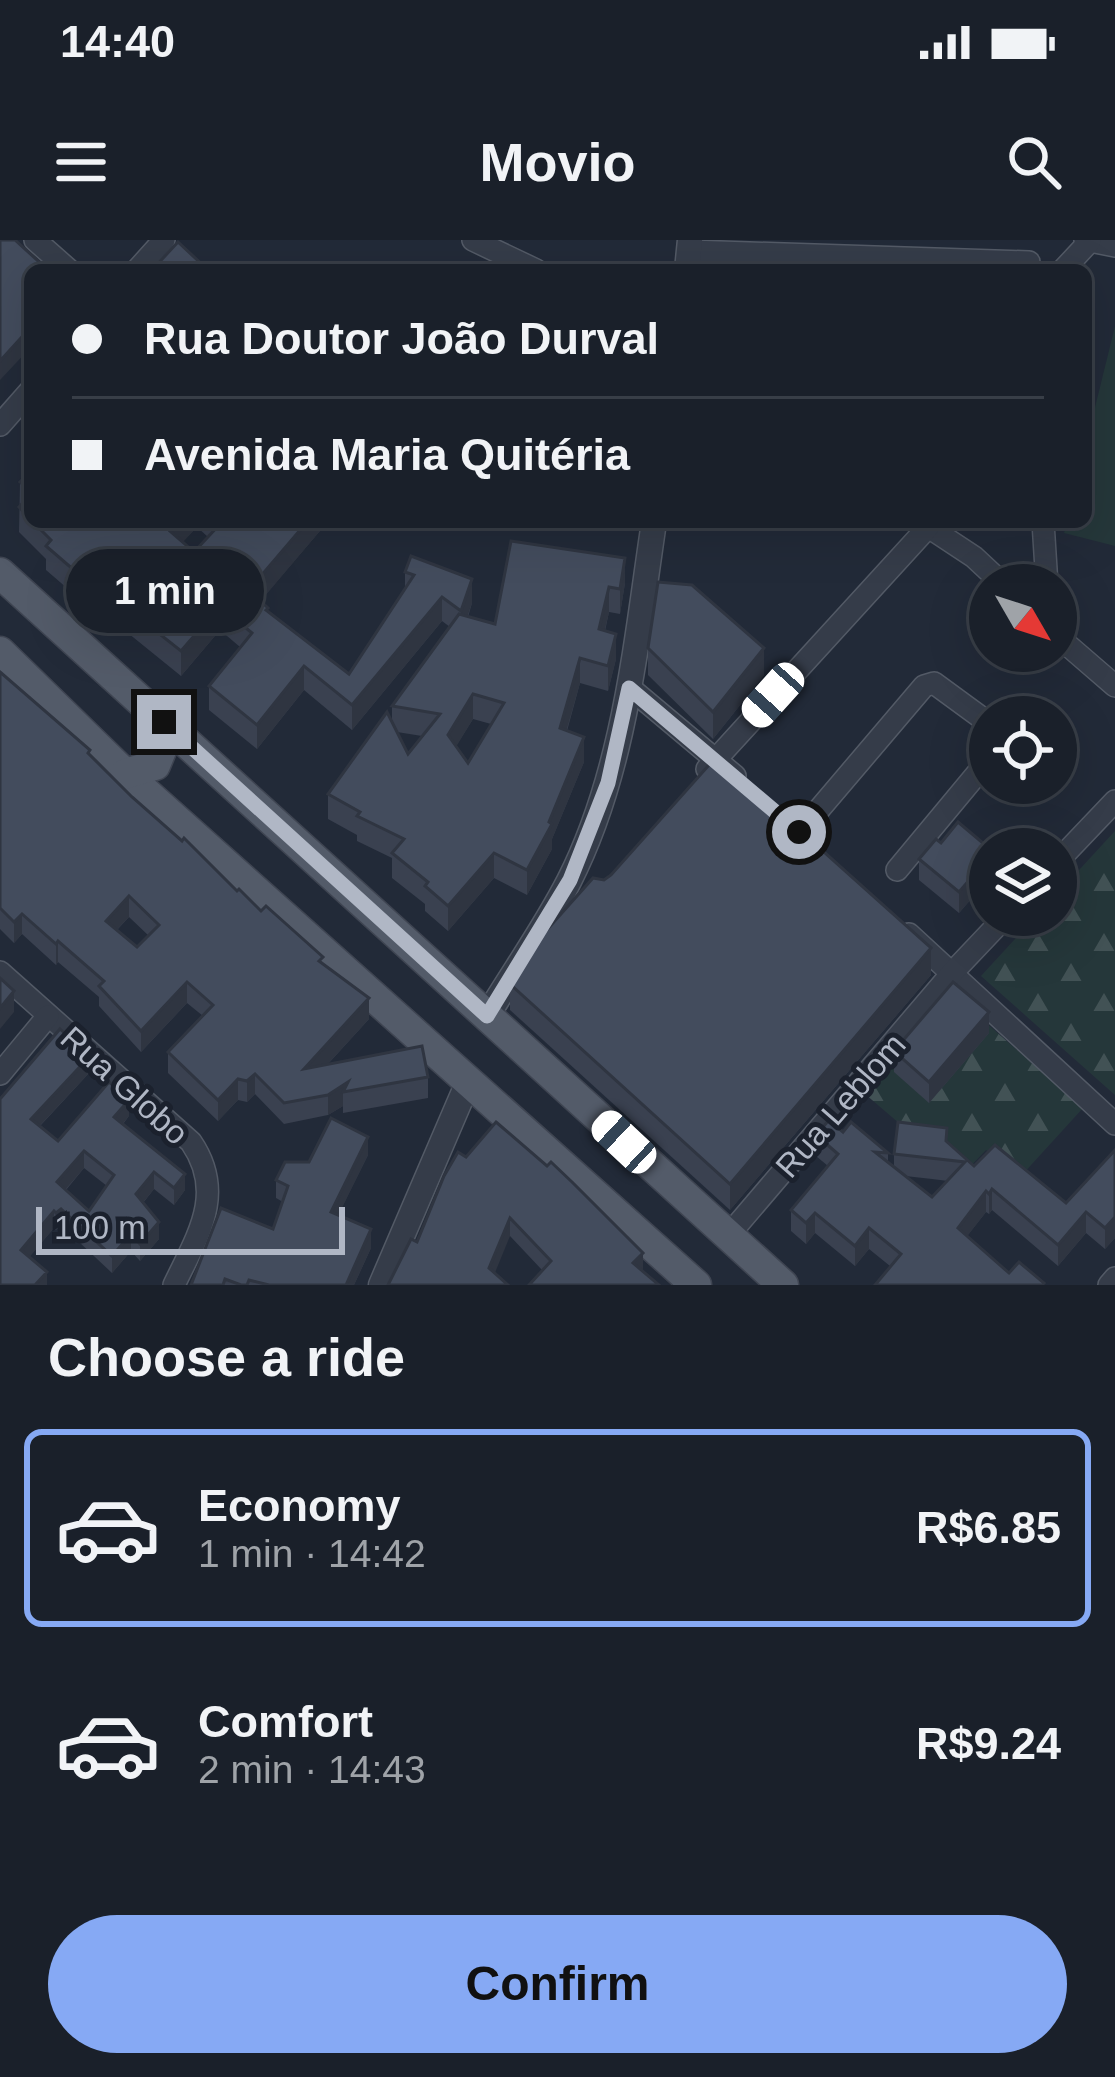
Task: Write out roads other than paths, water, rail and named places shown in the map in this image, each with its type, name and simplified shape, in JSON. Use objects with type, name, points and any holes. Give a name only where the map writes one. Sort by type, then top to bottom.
[{"type":"main road","points":[[0,573],[783,1285]]},
{"type":"main road","points":[[0,652],[125,774],[696,1285]]},
{"type":"main road","points":[[125,774],[155,765],[163,754],[164,722]]},
{"type":"street","points":[[35,240],[62,264]]},
{"type":"street","points":[[142,264],[164,240]]},
{"type":"street","points":[[473,240],[523,264]]},
{"type":"street","points":[[1068,264],[1088,241],[1115,246]]},
{"type":"street","points":[[689,254],[1029,257]]},
{"type":"street","points":[[0,424],[24,398]]},
{"type":"street","points":[[487,1016],[570,880],[608,783],[629,688],[653,528]]},
{"type":"street","points":[[687,792],[920,528]]},
{"type":"street","points":[[930,528],[982,564]]},
{"type":"street","points":[[1043,528],[1046,564]]},
{"type":"street","points":[[1077,653],[1115,686]]},
{"type":"street","points":[[817,848],[791,825],[924,686],[934,683],[945,688],[969,707]]},
{"type":"street","points":[[629,688],[749,788]]},
{"type":"street","points":[[897,870],[969,783]]},
{"type":"street","points":[[1077,841],[1115,801]]},
{"type":"street","points":[[885,912],[1115,1124]]},
{"type":"street","name":"Rua Leblom","points":[[727,1237],[987,936]]},
{"type":"street","name":"Rua Globo","points":[[0,972],[191,1142],[205,1162],[210,1182],[206,1209],[174,1285]]},
{"type":"street","points":[[0,1075],[48,1016]]},
{"type":"street","points":[[381,1285],[469,1080]]},
{"type":"street","points":[[1108,1285],[1115,1278]]}]
